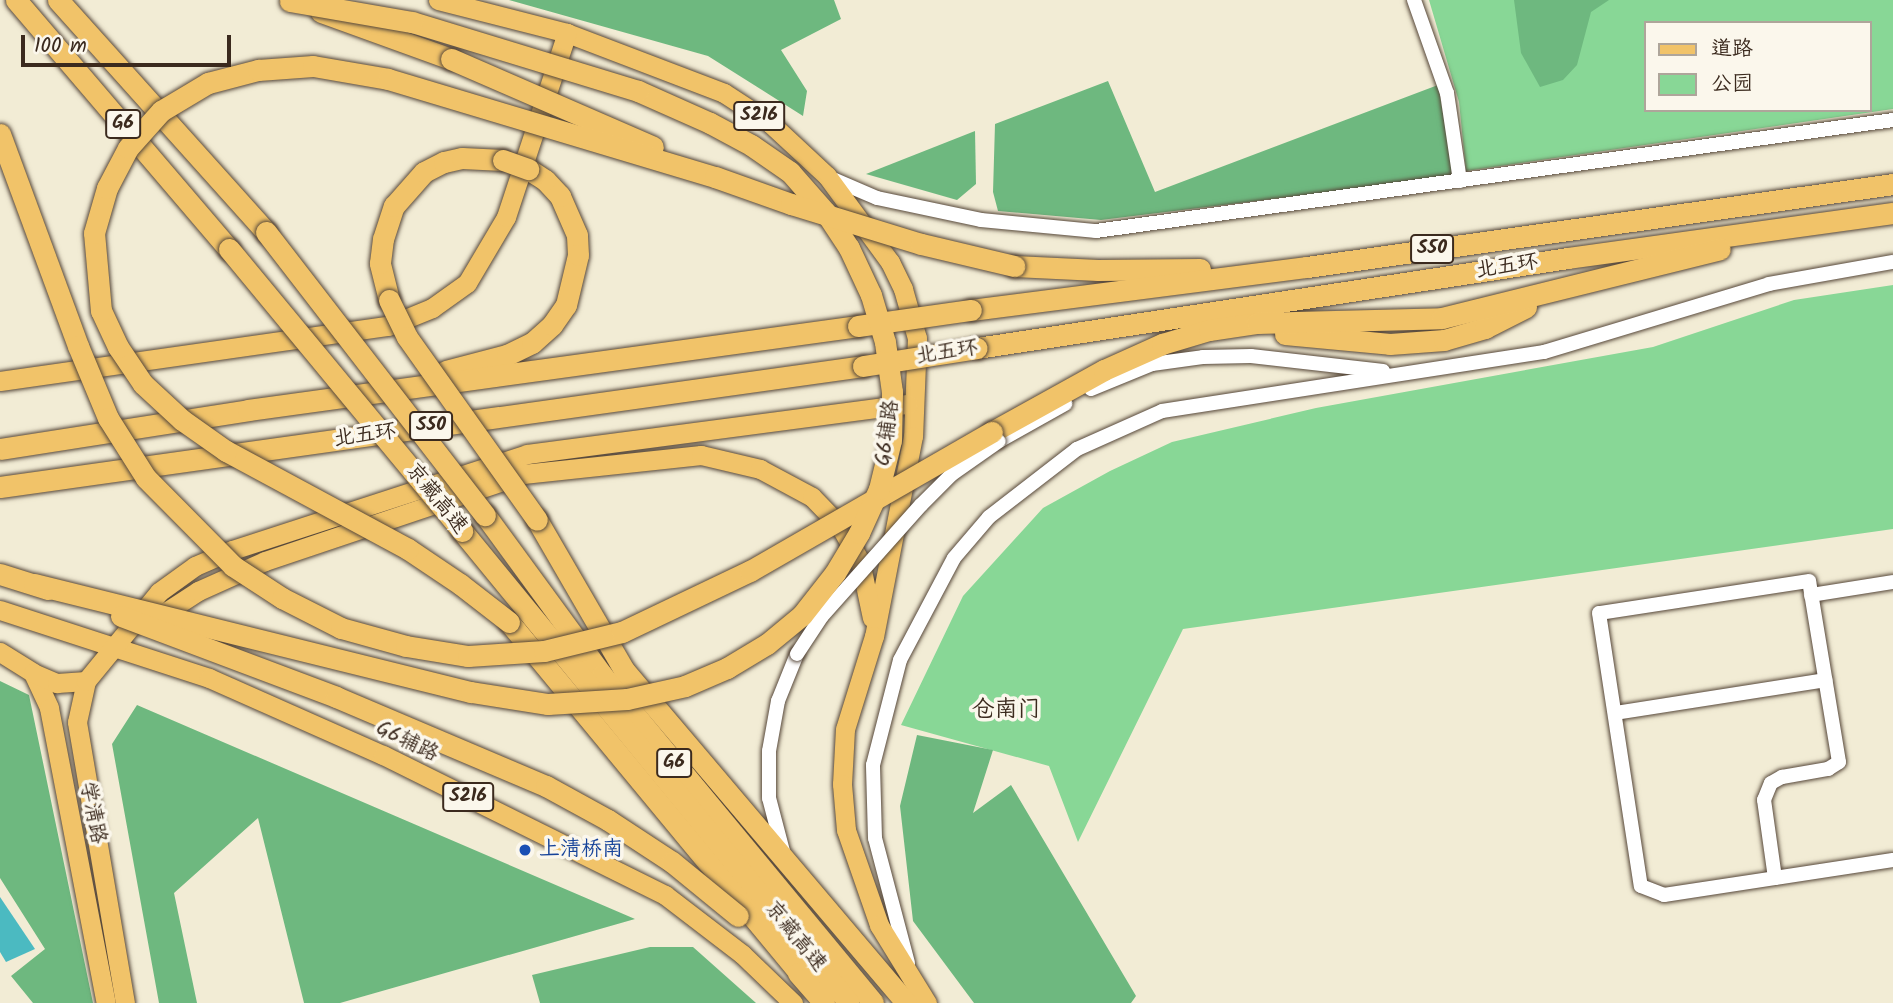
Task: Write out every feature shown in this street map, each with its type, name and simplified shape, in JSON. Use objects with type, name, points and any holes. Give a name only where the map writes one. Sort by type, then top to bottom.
[{"type":"highway","name":"京藏高速","points":[[16,0],[229,249],[849,1003]]},
{"type":"highway","name":"京藏高速","points":[[58,0],[266,232],[485,515],[602,675],[873,1003]]},
{"type":"highway","points":[[288,0],[452,59],[595,120],[715,177]]},
{"type":"highway","points":[[0,575],[471,692],[548,704],[627,699],[685,686],[727,668],[766,644],[802,615],[835,573],[859,533],[879,489],[891,440],[892,392],[885,342],[871,296],[849,248],[826,213],[790,172],[751,145],[710,123],[638,91],[412,22],[288,0]]},
{"type":"highway","points":[[824,1003],[509,622],[408,549],[226,451],[182,420],[143,384],[118,347],[102,311],[94,233],[107,188],[128,148],[161,111],[208,83],[258,70],[313,66],[388,79],[715,177],[921,244],[1014,266],[1098,271],[1307,267]]},
{"type":"highway","points":[[0,134],[78,346],[108,418],[146,478],[233,566],[282,598],[341,628],[406,646],[468,656],[544,651],[622,632],[750,571],[995,437],[1104,370],[1162,344],[1260,332],[1390,344],[1444,340],[1485,328],[1550,294],[1619,273],[1850,219]]},
{"type":"highway","points":[[248,410],[460,368],[507,355],[533,343],[552,325],[566,305],[578,255],[577,235],[560,196],[545,180],[528,169],[503,160],[462,158],[443,162],[424,172],[394,206],[383,239],[380,262],[389,300],[407,337],[537,520],[624,670],[785,860],[916,998]]},
{"type":"highway","name":"北五环","points":[[0,449],[248,410],[971,310],[1307,267],[1893,184]]},
{"type":"highway","name":"北五环","points":[[0,487],[863,366],[1568,258],[1886,215]]},
{"type":"highway","points":[[34,584],[336,697],[546,786],[608,820],[672,862],[738,916],[808,983]]},
{"type":"main road","name":"G6辅路","points":[[438,0],[567,33],[724,93],[770,123],[827,176],[890,262],[903,289],[917,338],[913,436],[874,636],[845,729],[842,784],[846,830],[879,925],[916,998]]},
{"type":"main road","points":[[0,381],[388,326],[432,308],[467,283],[506,217],[567,33]]},
{"type":"main road","name":"学清路","points":[[125,1003],[77,722],[86,681],[159,593],[195,566],[232,551],[527,454],[916,403]]},
{"type":"main road","points":[[111,648],[198,591],[265,561],[523,474],[701,455],[760,469],[812,497],[821,506],[840,526],[860,561],[869,596],[874,636]]},
{"type":"main road","name":"G6辅路","points":[[0,610],[209,678],[370,749],[666,895],[743,954],[793,1003]]},
{"type":"main road","points":[[0,652],[33,673],[57,683],[86,681]]},
{"type":"main road","name":"学清路","points":[[33,673],[49,708],[106,1003]]},
{"type":"street","points":[[1414,0],[1447,93],[1460,181]]},
{"type":"street","points":[[827,176],[877,198],[981,220],[1096,231],[1893,120]]},
{"type":"street","points":[[916,998],[875,838],[873,765],[900,660],[954,558],[989,517],[1077,449],[1161,411],[1544,352],[1769,284],[1893,262]]},
{"type":"street","points":[[785,860],[769,798],[769,751],[778,701],[797,654],[822,616],[921,505],[995,437],[1107,380],[1152,364],[1203,357],[1251,356],[1402,373]]},
{"type":"street","points":[[1775,878],[1764,800],[1771,783],[1782,777],[1828,769],[1839,762],[1809,581],[1600,613],[1641,886],[1664,895],[1893,860]]},
{"type":"street","points":[[1811,595],[1892,587]]},
{"type":"street","points":[[1615,713],[1825,680]]},
{"type":"green space","points":[[509,0],[834,0],[841,19],[781,50],[807,91],[803,116],[708,56]]},
{"type":"green space","points":[[1429,0],[1893,0],[1893,109],[1466,171],[1459,102]]},
{"type":"green space","points":[[1514,0],[1609,0],[1591,12],[1577,65],[1563,80],[1540,87],[1521,53]]},
{"type":"green space","points":[[1108,81],[1155,192],[1438,85],[1453,171],[1450,177],[1101,220],[998,211],[993,192],[995,124]]},
{"type":"green space","points":[[975,131],[976,184],[957,200],[866,174]]},
{"type":"green space","points":[[1893,285],[1893,529],[1183,629],[1078,842],[1049,766],[901,725],[963,596],[1043,508],[1110,471],[1172,442],[1316,408],[1653,347],[1794,300]]},
{"type":"green space","points":[[0,681],[29,695],[93,1003],[33,1003],[11,976],[45,949],[0,878]]},
{"type":"green space","points":[[137,705],[635,919],[340,1003],[304,1003],[258,818],[174,893],[197,1003],[159,1003],[112,744]]},
{"type":"green space","points":[[917,735],[993,750],[973,813],[1011,785],[1136,996],[1131,1003],[974,1003],[913,921],[900,806]]},
{"type":"green space","points":[[650,947],[693,947],[756,1003],[540,1003],[532,975]]},
{"type":"water","points":[[0,897],[35,949],[6,962],[0,952]]},
{"type":"place","name":"上清桥南","points":[[525,850]]},
{"type":"district","name":"仓南门","points":[[1006,710]]}]
